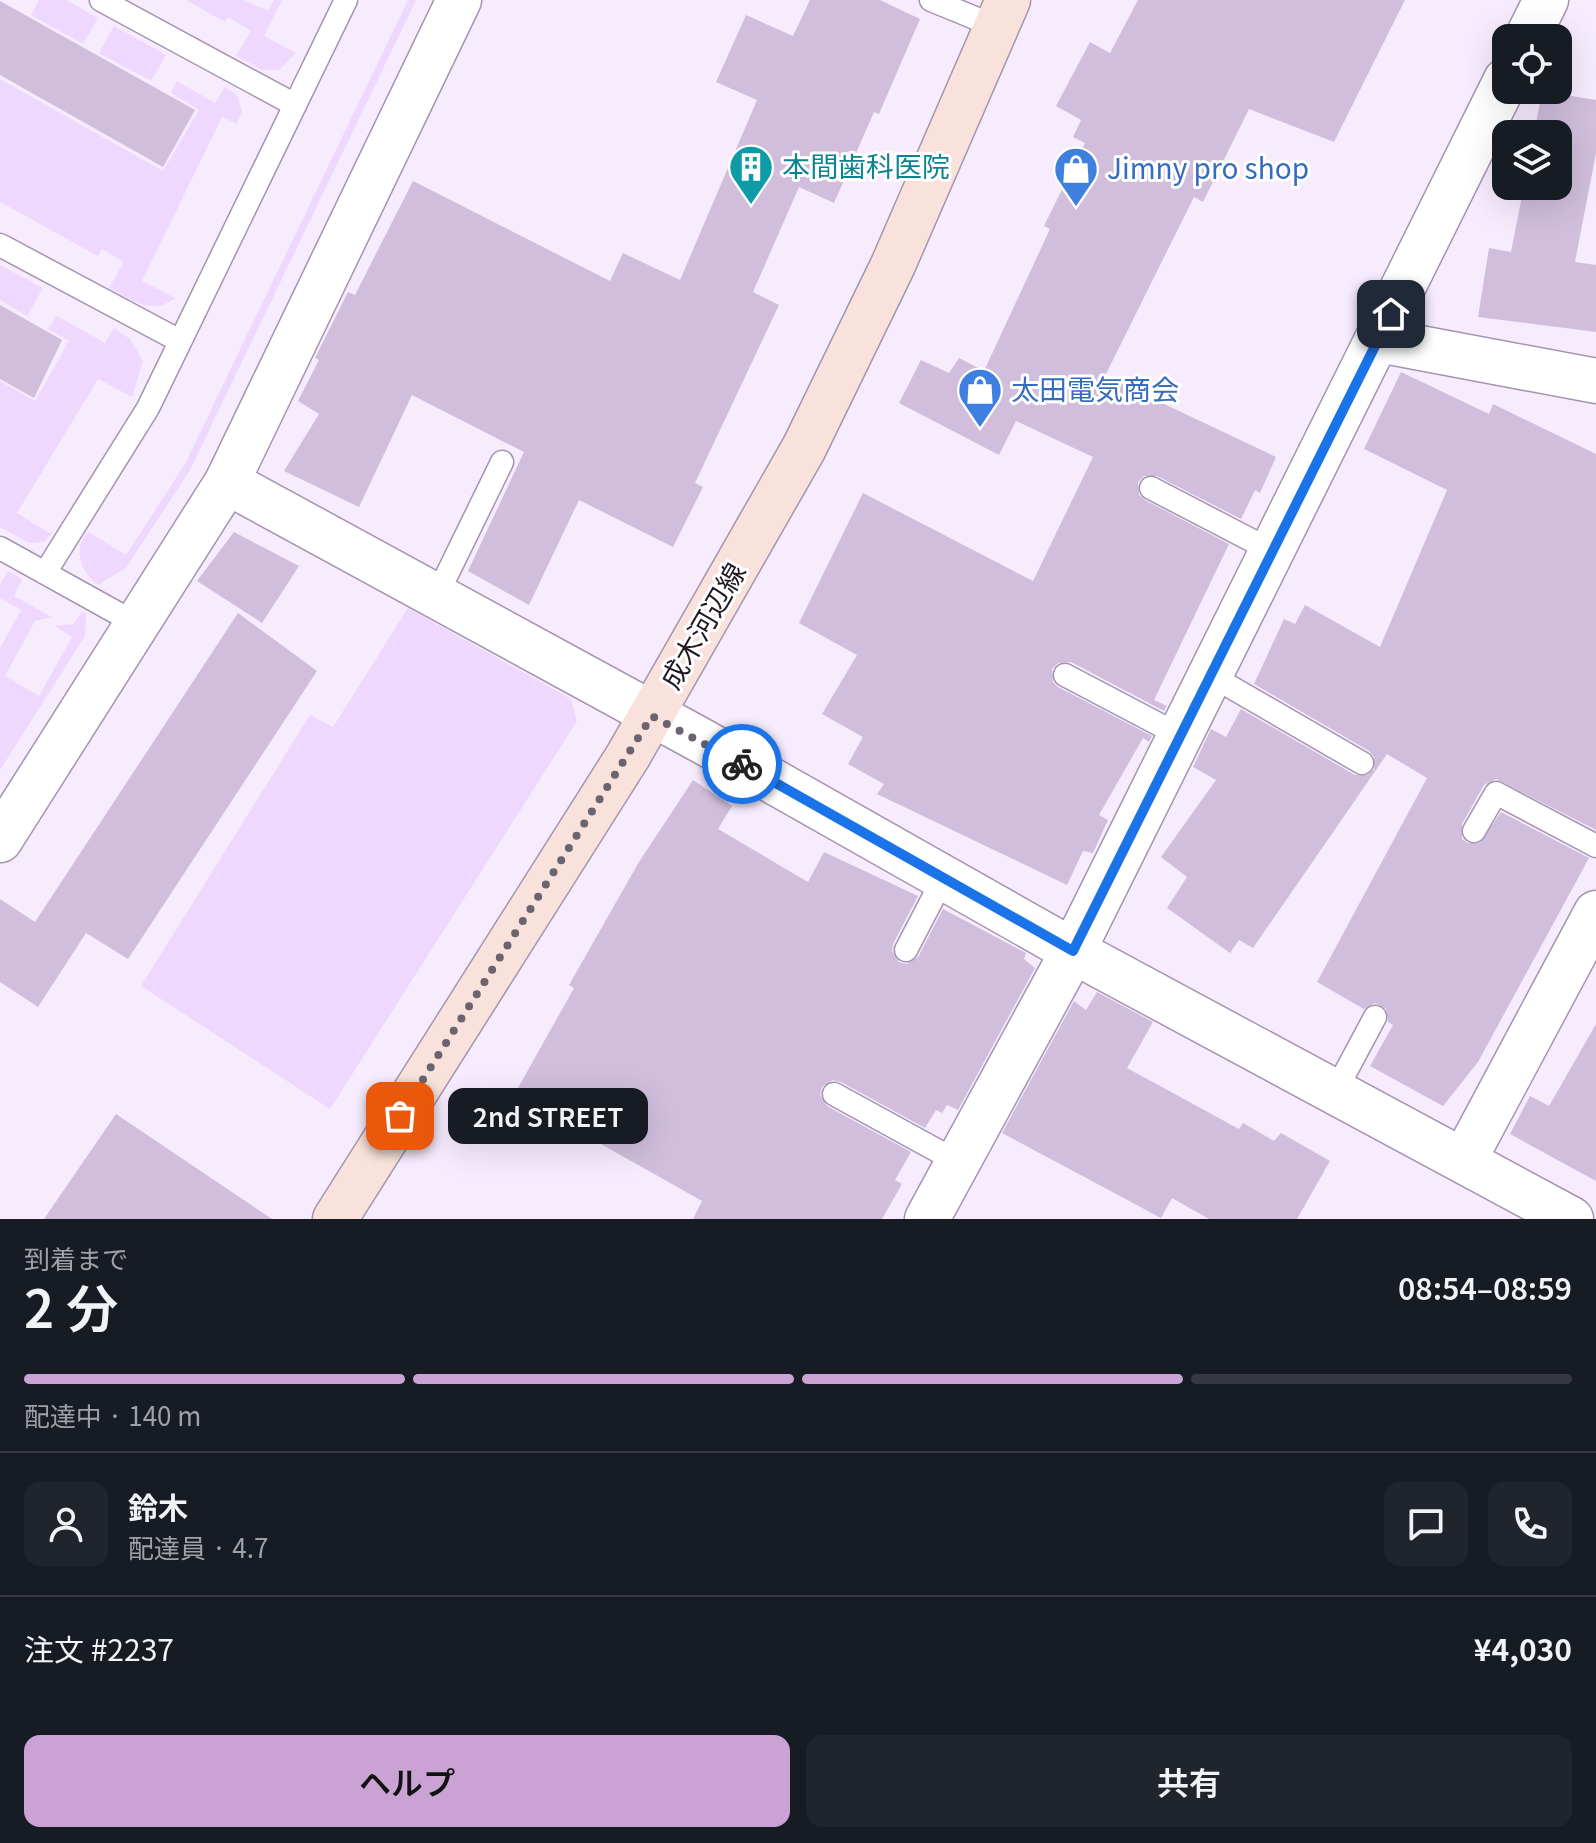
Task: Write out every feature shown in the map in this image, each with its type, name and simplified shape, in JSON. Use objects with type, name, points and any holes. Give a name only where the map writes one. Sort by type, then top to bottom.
[{"type":"main road","name":"成木河辺線","points":[[335,1219],[652,716],[804,448],[893,265],[1002,14]]},
{"type":"street","points":[[0,840],[227,482],[459,0]]},
{"type":"street","points":[[1534,24],[1546,0]]},
{"type":"street","points":[[927,1219],[1073,951],[1494,104]]},
{"type":"street","points":[[1378,340],[1596,381]]},
{"type":"street","points":[[227,482],[437,595],[1073,951],[1571,1219]]},
{"type":"street","points":[[1464,1160],[1596,913]]},
{"type":"lane","points":[[101,0],[295,105]]},
{"type":"lane","points":[[45,573],[148,408],[178,340],[346,0]]},
{"type":"lane","points":[[931,0],[1002,14]]},
{"type":"lane","points":[[0,245],[178,340]]},
{"type":"lane","points":[[437,595],[502,462]]},
{"type":"lane","points":[[1151,488],[1272,551]]},
{"type":"lane","points":[[0,548],[137,624]]},
{"type":"lane","points":[[1065,675],[1179,735]]},
{"type":"lane","points":[[1210,675],[1362,763]]},
{"type":"lane","points":[[1474,831],[1496,793],[1596,846]]},
{"type":"lane","points":[[906,950],[944,877]]},
{"type":"lane","points":[[1336,1090],[1375,1017]]},
{"type":"lane","points":[[834,1094],[958,1162]]},
{"type":"shaded area","points":[[39,0],[66,0],[98,18],[83,44],[31,15]]},
{"type":"shaded area","points":[[186,0],[244,0],[268,11],[274,0],[282,0],[264,36],[296,53],[279,70],[262,70],[236,56],[251,31],[228,17],[225,22]]},
{"type":"shaded area","points":[[408,0],[416,0],[190,470],[126,568],[98,585],[83,567],[80,546],[83,539],[88,532],[126,555],[185,464]]},
{"type":"shaded area","points":[[114,26],[166,55],[151,81],[99,53]]},
{"type":"shaded area","points":[[0,79],[163,171],[199,110],[171,93],[177,81],[215,103],[225,87],[236,94],[242,110],[237,124],[222,117],[142,281],[175,298],[159,306],[151,306],[109,288],[124,262],[102,249],[98,256],[0,202]]},
{"type":"shaded area","points":[[0,265],[43,288],[27,316],[0,300]]},
{"type":"shaded area","points":[[57,316],[105,343],[114,328],[130,339],[143,361],[132,397],[98,379],[17,513],[51,534],[44,542],[29,543],[0,527],[0,381],[35,401],[69,341],[48,329]]},
{"type":"shaded area","points":[[8,571],[22,579],[14,596],[52,617],[35,621],[5,676],[39,696],[72,637],[55,626],[73,624],[82,612],[86,614],[85,636],[0,770],[0,648],[21,610],[0,598],[0,585]]},
{"type":"shaded area","points":[[408,608],[571,699],[577,721],[330,1109],[141,986],[310,715],[333,727]]},
{"type":"building","points":[[810,0],[880,0],[920,19],[879,114],[874,112],[834,203],[799,187],[753,292],[779,305],[695,483],[703,487],[673,547],[579,500],[529,605],[468,571],[524,452],[412,395],[359,507],[284,471],[319,414],[298,401],[319,360],[315,358],[348,292],[355,295],[413,181],[610,281],[623,253],[680,280],[757,100],[716,82],[746,15],[793,36]]},
{"type":"building","points":[[1138,0],[1405,0],[1334,142],[1249,109],[1203,202],[1194,197],[1105,376],[1276,457],[1260,493],[1255,490],[1241,519],[1157,476],[1144,476],[1138,482],[1139,495],[1145,500],[1229,544],[1154,700],[1167,706],[1164,711],[1071,662],[1058,663],[1052,669],[1053,682],[1058,687],[1152,736],[1149,742],[1143,738],[1099,815],[1108,820],[1093,853],[1083,851],[1067,885],[877,794],[884,784],[848,764],[863,737],[822,714],[857,655],[799,623],[863,493],[1033,581],[1093,457],[1016,421],[999,455],[899,403],[921,360],[949,373],[959,358],[984,371],[1050,229],[1044,226],[1085,143],[1073,137],[1081,120],[1056,106],[1090,42],[1110,53]]},
{"type":"building","points":[[0,1],[195,110],[163,167],[0,75]]},
{"type":"building","points":[[1572,96],[1596,100],[1596,153],[1575,262],[1596,265],[1596,332],[1478,317],[1489,248],[1511,252],[1521,200],[1572,200],[1572,120],[1537,120],[1540,104],[1572,104]]},
{"type":"building","points":[[0,305],[62,340],[34,398],[0,379]]},
{"type":"building","points":[[1401,372],[1489,414],[1493,404],[1596,454],[1596,830],[1496,779],[1484,785],[1462,824],[1462,839],[1468,843],[1480,843],[1501,812],[1589,858],[1478,1062],[1443,1106],[1370,1066],[1393,1025],[1388,1022],[1386,1009],[1375,1003],[1364,1009],[1317,982],[1427,778],[1387,754],[1253,948],[1239,940],[1230,953],[1167,908],[1187,877],[1161,857],[1216,780],[1193,767],[1211,729],[1226,737],[1241,709],[1355,775],[1368,775],[1374,769],[1374,757],[1369,751],[1254,684],[1284,619],[1295,624],[1305,605],[1380,647],[1447,490],[1364,449]]},
{"type":"building","points":[[234,532],[299,566],[262,623],[197,581]]},
{"type":"building","points":[[238,613],[317,671],[128,959],[86,933],[38,1007],[0,982],[0,899],[35,922]]},
{"type":"building","points":[[693,780],[732,806],[718,829],[808,882],[824,852],[918,896],[893,944],[892,951],[899,962],[907,964],[918,957],[943,909],[1026,953],[1024,959],[1035,968],[958,1110],[947,1105],[942,1113],[936,1110],[925,1128],[841,1082],[833,1080],[822,1087],[820,1095],[827,1106],[911,1152],[895,1180],[902,1184],[882,1219],[693,1219],[702,1201],[514,1095],[574,988],[569,985],[639,862]]},
{"type":"building","points":[[1097,992],[1153,1022],[1127,1068],[1239,1129],[1243,1123],[1274,1141],[1281,1133],[1330,1161],[1297,1219],[1209,1219],[1172,1198],[1161,1218],[1002,1133],[1074,1001],[1086,1010]]},
{"type":"building","points":[[1596,1024],[1596,1181],[1510,1134],[1530,1096],[1549,1106]]},
{"type":"building","points":[[116,1114],[272,1219],[44,1219]]},
{"type":"way so far","points":[[400,1116],[652,716],[742,764]]},
{"type":"place","name":"本間歯科医院","points":[[751,206]]},
{"type":"place","name":"Jimny pro shop","points":[[1076,208]]},
{"type":"place","name":"太田電気商会","points":[[980,429]]},
{"type":"place","name":"2nd STREET","points":[[400,1116]]},
{"type":"route","points":[[742,764],[1073,951],[1391,314]]}]
